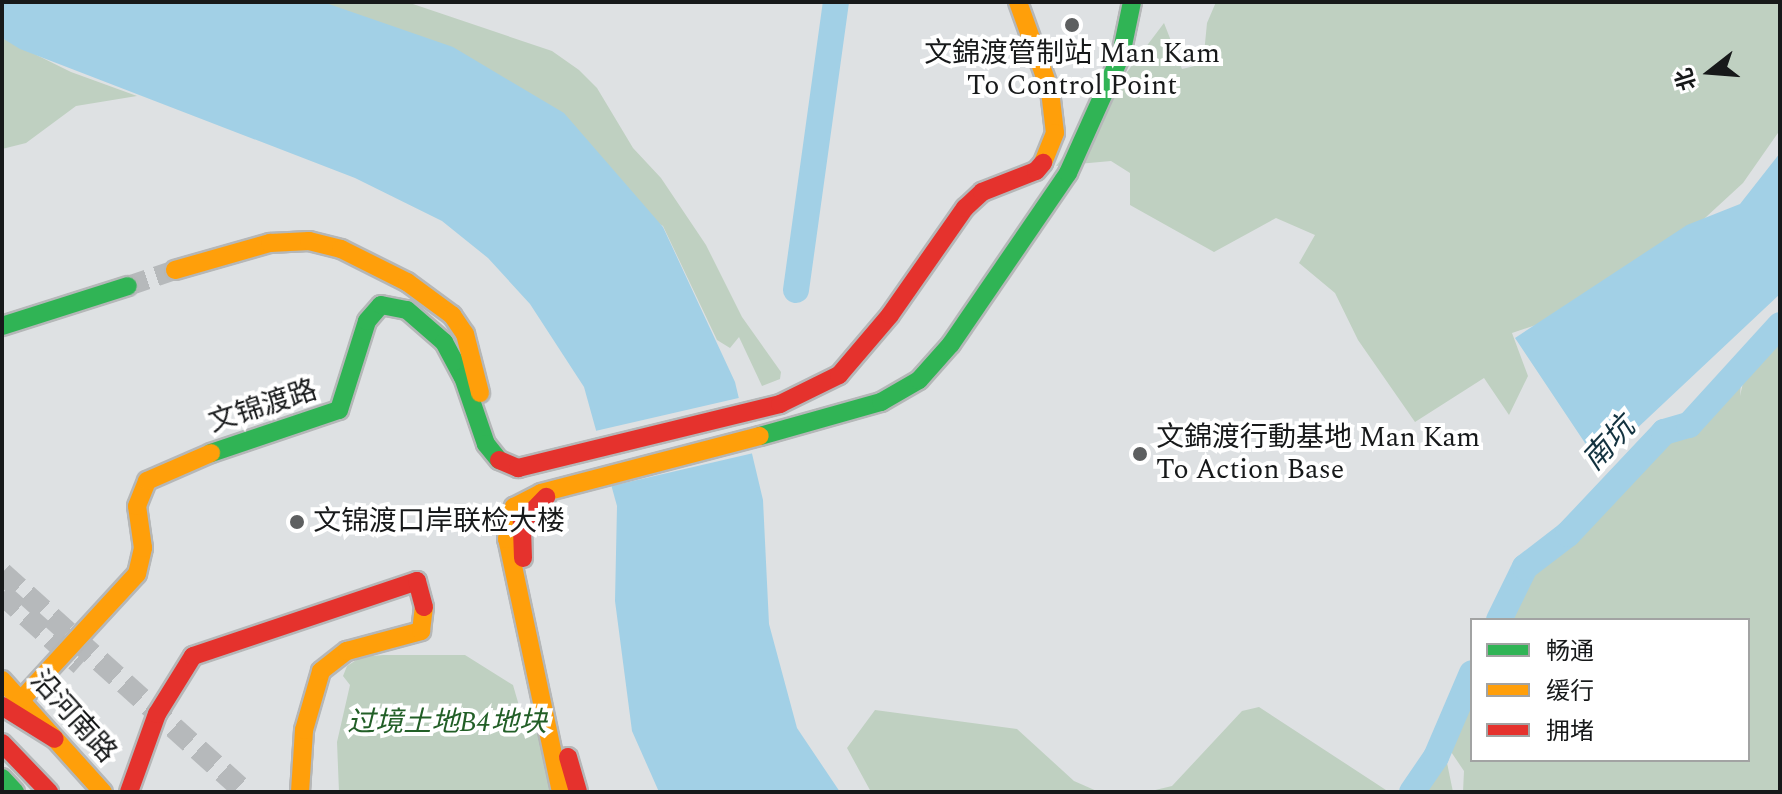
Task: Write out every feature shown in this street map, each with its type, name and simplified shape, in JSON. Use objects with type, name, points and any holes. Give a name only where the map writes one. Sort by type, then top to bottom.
[{"type":"main road","points":[[175,270],[232,250],[296,241],[325,244],[358,256],[407,282],[459,324],[486,418],[500,446],[527,460],[568,458],[780,404],[839,375],[890,315],[965,208],[982,192],[1036,171],[1051,154],[1055,133],[1050,91],[1018,2]]},
{"type":"main road","points":[[561,792],[561,773],[506,530],[519,502],[575,484],[881,402],[934,366],[1068,173],[1121,55],[1132,2]]},
{"type":"main road","points":[[2,326],[128,286]]},
{"type":"main road","name":"文锦渡路","points":[[21,700],[137,574],[143,548],[137,506],[147,481],[167,468],[339,410],[367,321],[381,305],[407,310],[444,342],[463,377],[486,444],[500,461],[526,469],[568,458]]},
{"type":"main road","points":[[575,484],[535,504],[525,515],[520,537],[578,792]]},
{"type":"main road","points":[[129,792],[157,714],[193,656],[417,581],[427,617],[421,631],[347,651],[321,671],[304,730],[300,792]]},
{"type":"main road","name":"沿河南路","points":[[2,680],[103,792]]},
{"type":"main road","points":[[2,706],[55,739]]},
{"type":"main road","points":[[2,743],[49,792]]},
{"type":"main road","points":[[2,778],[15,792]]},
{"type":"green space","points":[[297,2],[407,2],[552,51],[579,70],[597,88],[633,148],[661,178],[706,245],[742,317],[781,372],[780,379],[762,386],[739,337],[730,348],[717,340],[663,226]]},
{"type":"green space","points":[[1216,2],[1780,2],[1780,130],[1743,183],[1680,241],[1563,316],[1512,333],[1528,376],[1509,415],[1484,378],[1415,422],[1358,340],[1335,293],[1299,263],[1315,235],[1276,218],[1214,252],[1130,205],[1130,173],[1111,161],[1056,166],[1164,23],[1182,69],[1203,64],[1207,23]]},
{"type":"green space","points":[[2,38],[71,72],[137,96],[76,106],[26,143],[2,149]]},
{"type":"green space","points":[[1780,326],[1780,792],[1463,792],[1464,771],[1443,740],[1470,681],[1470,762],[1750,762],[1750,618],[1500,618],[1525,567],[1559,541],[1664,432],[1689,425],[1742,370],[1740,396],[1747,365]]},
{"type":"green space","name":"过境土地B4地块","points":[[465,655],[513,685],[524,723],[548,743],[556,778],[551,792],[339,792],[337,742],[350,685],[343,676],[347,666],[361,657]]},
{"type":"green space","points":[[1259,707],[1389,792],[1147,792],[1172,786],[1242,711]]},
{"type":"green space","points":[[875,710],[1017,729],[1074,781],[1099,792],[871,792],[847,748]]},
{"type":"green space","points":[[1430,751],[1445,753],[1453,792],[1414,792]]},
{"type":"water","points":[[2,2],[323,2],[453,47],[564,113],[663,227],[735,382],[763,500],[769,624],[797,728],[840,792],[659,792],[632,731],[615,601],[617,506],[584,387],[530,304],[488,258],[442,221],[355,178],[20,49],[2,38]]},
{"type":"water","points":[[1780,153],[1780,294],[1599,464],[1515,338],[1687,225],[1740,204]]},
{"type":"pier","points":[[743,397],[756,453],[605,487],[592,432]]},
{"type":"waterway","points":[[796,290],[836,2]]},
{"type":"waterway","name":"南坑","points":[[1500,618],[1525,567],[1568,534],[1664,432],[1689,425],[1780,325]]},
{"type":"waterway","name":"南坑","points":[[1412,792],[1436,757],[1470,678]]},
{"type":"tunnel","points":[[128,286],[175,270]]},
{"type":"tunnel","points":[[2,573],[245,792]]},
{"type":"tunnel","points":[[2,594],[81,665]]},
{"type":"traffic: fast","points":[[760,436],[881,402],[919,380],[951,344],[1068,173],[1121,55],[1132,2]]},
{"type":"traffic: fast","points":[[2,326],[128,286]]},
{"type":"traffic: fast","points":[[211,453],[339,410],[367,321],[381,305],[407,310],[444,342],[463,377],[486,444],[499,460]]},
{"type":"traffic: fast","points":[[2,778],[15,792]]},
{"type":"traffic: slow","points":[[1018,2],[1050,91],[1055,133],[1043,163]]},
{"type":"traffic: slow","points":[[175,270],[270,243],[309,241],[341,249],[407,282],[452,315],[465,334],[480,393]]},
{"type":"traffic: slow","points":[[561,792],[507,539],[514,507],[541,493],[760,436]]},
{"type":"traffic: slow","points":[[21,700],[137,574],[143,548],[137,506],[147,481],[211,453]]},
{"type":"traffic: slow","points":[[300,792],[304,730],[321,671],[347,651],[421,631],[424,607]]},
{"type":"traffic: slow","points":[[2,680],[103,792]]},
{"type":"traffic: jam","points":[[499,460],[518,468],[780,404],[839,375],[890,315],[965,208],[982,192],[1036,171],[1043,163]]},
{"type":"traffic: jam","points":[[523,558],[522,522],[546,497]]},
{"type":"traffic: jam","points":[[129,792],[157,714],[193,656],[417,581],[424,607]]},
{"type":"traffic: jam","points":[[2,706],[55,739]]},
{"type":"traffic: jam","points":[[2,743],[49,792]]},
{"type":"traffic: jam","points":[[568,757],[578,792]]},
{"type":"place","name":"文錦渡管制站 Man Kam To Control Point","points":[[1072,25]]},
{"type":"place","name":"文錦渡行動基地 Man Kam To Action Base","points":[[1140,454]]},
{"type":"place","name":"文锦渡口岸联检大楼","points":[[297,522]]}]
